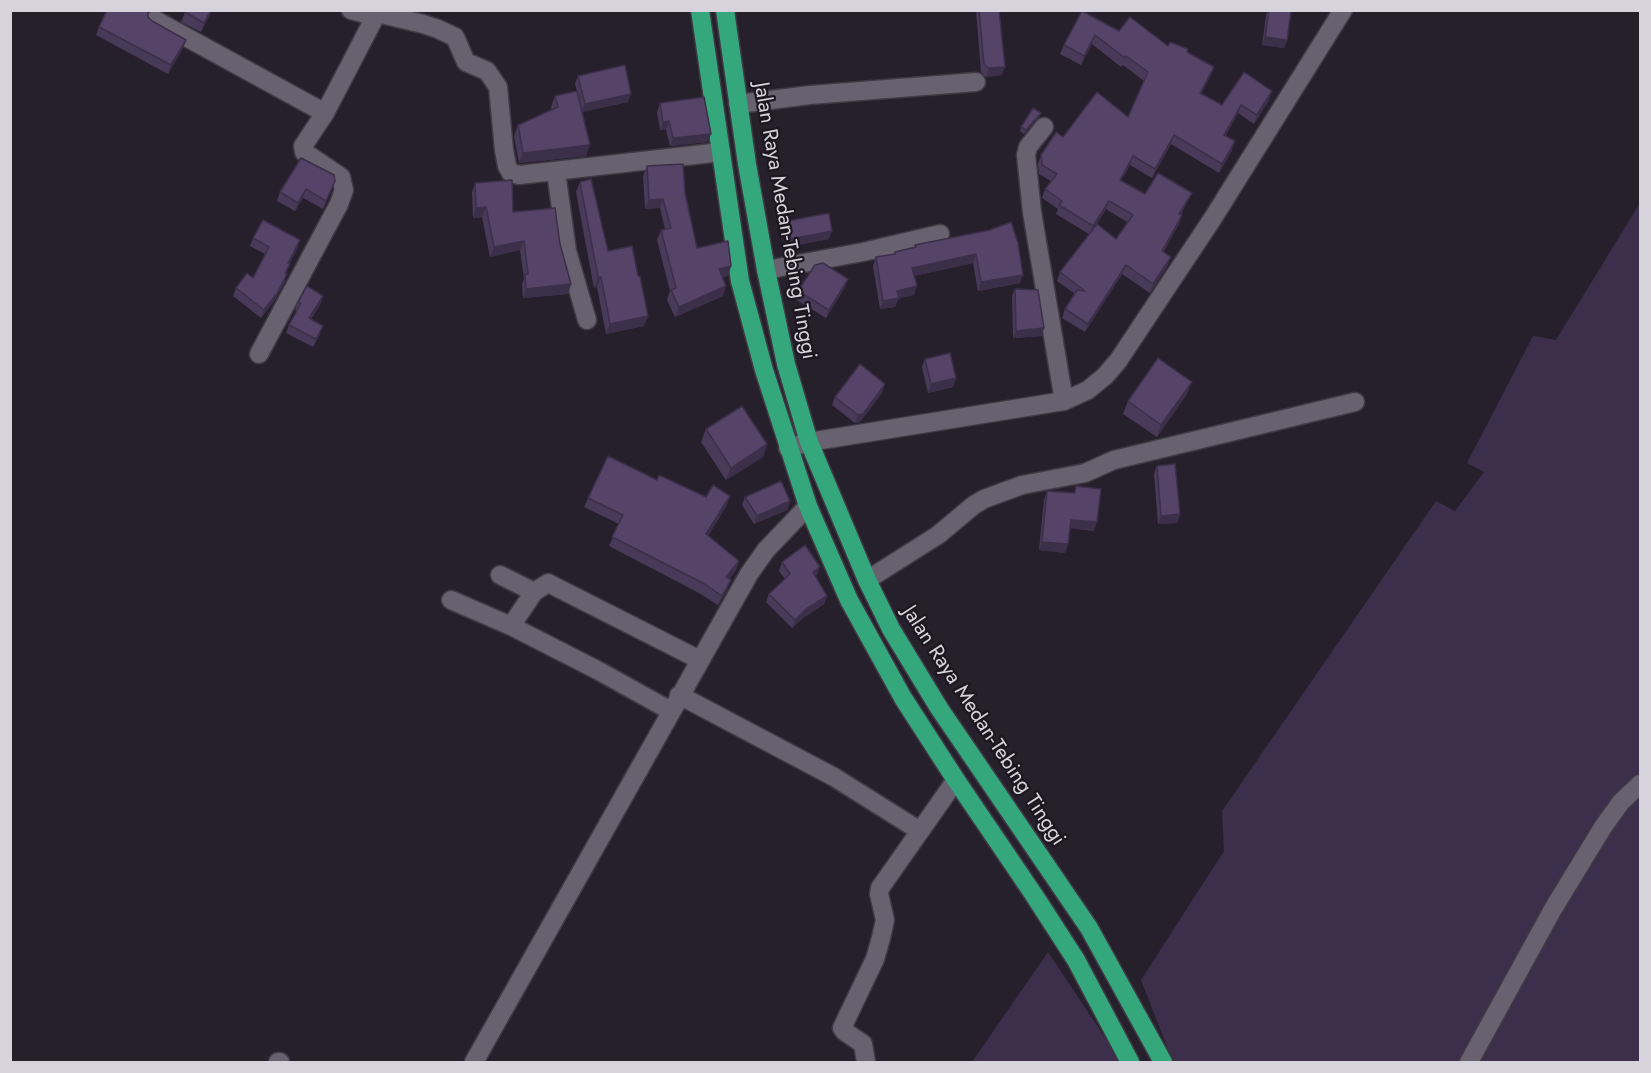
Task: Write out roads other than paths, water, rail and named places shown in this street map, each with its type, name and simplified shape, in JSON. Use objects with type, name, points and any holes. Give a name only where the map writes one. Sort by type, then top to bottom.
[{"type":"highway","points":[[700,10],[740,281],[788,448],[808,506],[849,600],[903,698],[1076,960],[1130,1062]]},
{"type":"highway","name":"Jalan Raya Medan-Tebing Tinggi","points":[[725,10],[738,104],[766,270],[786,364],[809,442],[867,580],[891,629],[939,708],[1089,928],[1163,1062]]},
{"type":"street","points":[[351,10],[366,14],[377,13],[438,28],[455,38],[466,62],[488,71],[498,87],[507,166],[511,172],[519,176],[721,152]]},
{"type":"street","points":[[788,448],[809,442],[1064,401],[1088,390],[1118,361],[1213,218],[1343,10]]},
{"type":"street","points":[[259,354],[339,204],[344,190],[341,177],[304,152],[303,149],[325,113],[377,13]]},
{"type":"street","points":[[155,20],[325,113]]},
{"type":"street","points":[[738,104],[810,95],[976,82]]},
{"type":"street","points":[[1044,127],[1028,147],[1026,155],[1032,213],[1064,401]]},
{"type":"street","points":[[556,172],[567,251],[587,320]]},
{"type":"street","points":[[766,270],[863,252],[940,234]]},
{"type":"street","points":[[867,580],[938,535],[984,499],[1012,489],[1085,473],[1114,460],[1355,402]]},
{"type":"street","points":[[474,1062],[754,566],[808,506]]},
{"type":"street","points":[[500,575],[534,592]]},
{"type":"street","points":[[511,626],[534,592],[548,583],[700,660]]},
{"type":"street","points":[[451,600],[511,626],[599,671],[675,703],[834,777],[920,831]]},
{"type":"street","points":[[866,1062],[864,1044],[844,1032],[842,1028],[875,959],[881,938],[885,920],[879,894],[881,884],[956,780]]},
{"type":"street","points":[[1469,1062],[1553,909],[1603,827],[1621,802],[1641,784]]}]
